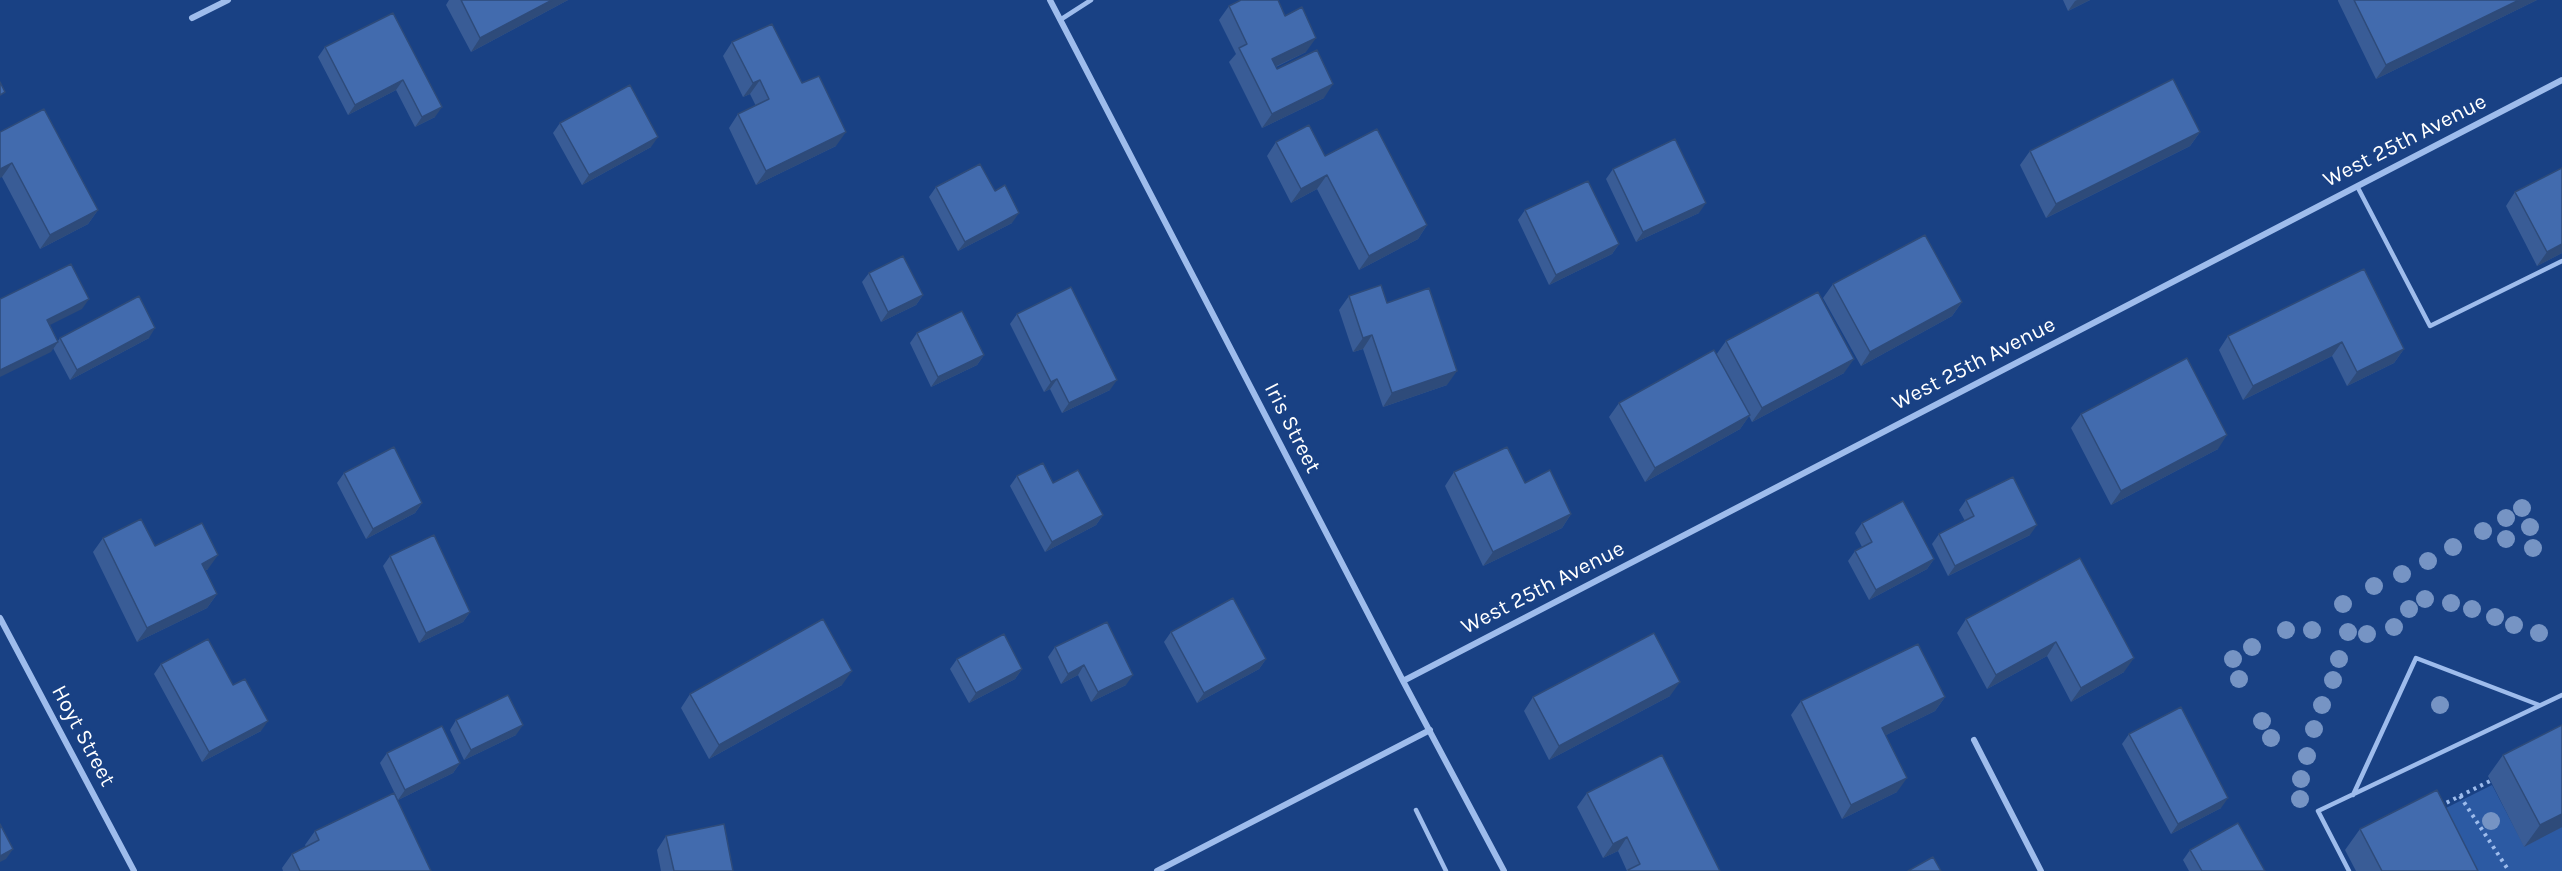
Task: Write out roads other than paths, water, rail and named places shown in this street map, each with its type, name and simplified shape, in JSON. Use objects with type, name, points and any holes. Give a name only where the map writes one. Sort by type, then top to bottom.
[{"type":"street","points":[[192,18],[228,0]]},
{"type":"street","name":"Iris Street","points":[[1050,0],[1504,871]]},
{"type":"street","name":"West 25th Avenue","points":[[1403,681],[2562,80]]},
{"type":"street","name":"Hoyt Street","points":[[0,618],[134,871]]},
{"type":"street","points":[[1157,871],[1430,730]]},
{"type":"street","points":[[1974,740],[2041,871]]},
{"type":"lane","points":[[1060,20],[1091,0]]},
{"type":"lane","points":[[2357,186],[2430,326],[2562,261]]},
{"type":"lane","points":[[2353,795],[2416,658],[2539,705]]},
{"type":"lane","points":[[2349,871],[2318,811],[2562,695]]},
{"type":"lane","points":[[1416,810],[1446,871]]}]
